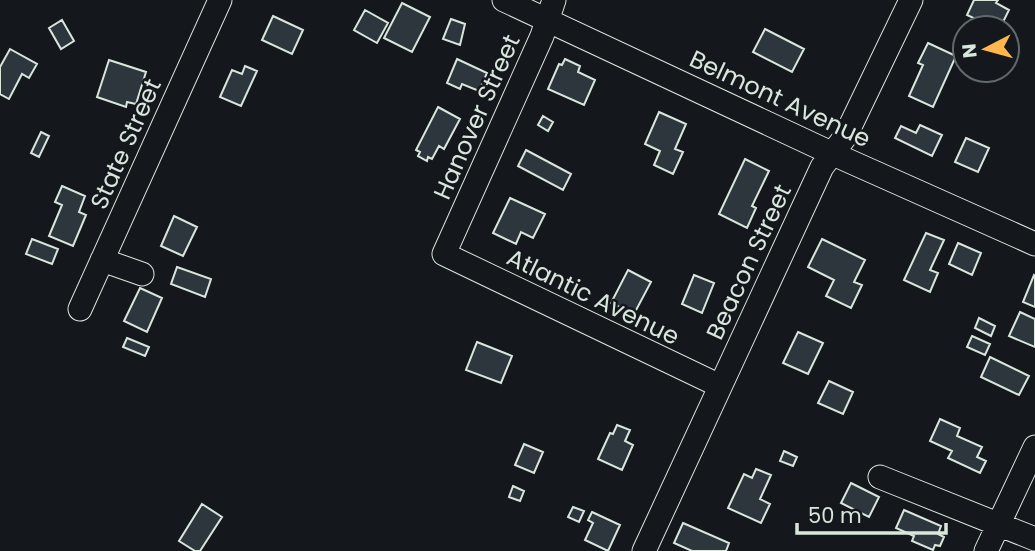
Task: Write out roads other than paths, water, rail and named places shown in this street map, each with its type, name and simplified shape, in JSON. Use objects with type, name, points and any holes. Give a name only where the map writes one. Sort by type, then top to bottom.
[{"type":"street","name":"State Street","points":[[80,309],[220,0]]},
{"type":"street","name":"Belmont Avenue","points":[[503,0],[551,10],[831,153],[1035,244]]},
{"type":"street","name":"Beacon Street","points":[[644,551],[822,167],[845,137],[911,0]]},
{"type":"street","name":"Hanover Street","points":[[444,254],[551,10]]},
{"type":"street","name":"Atlantic Avenue","points":[[444,254],[720,386]]},
{"type":"street","points":[[102,260],[142,274]]},
{"type":"street","points":[[986,551],[1035,447]]},
{"type":"street","points":[[880,477],[1035,539]]}]
